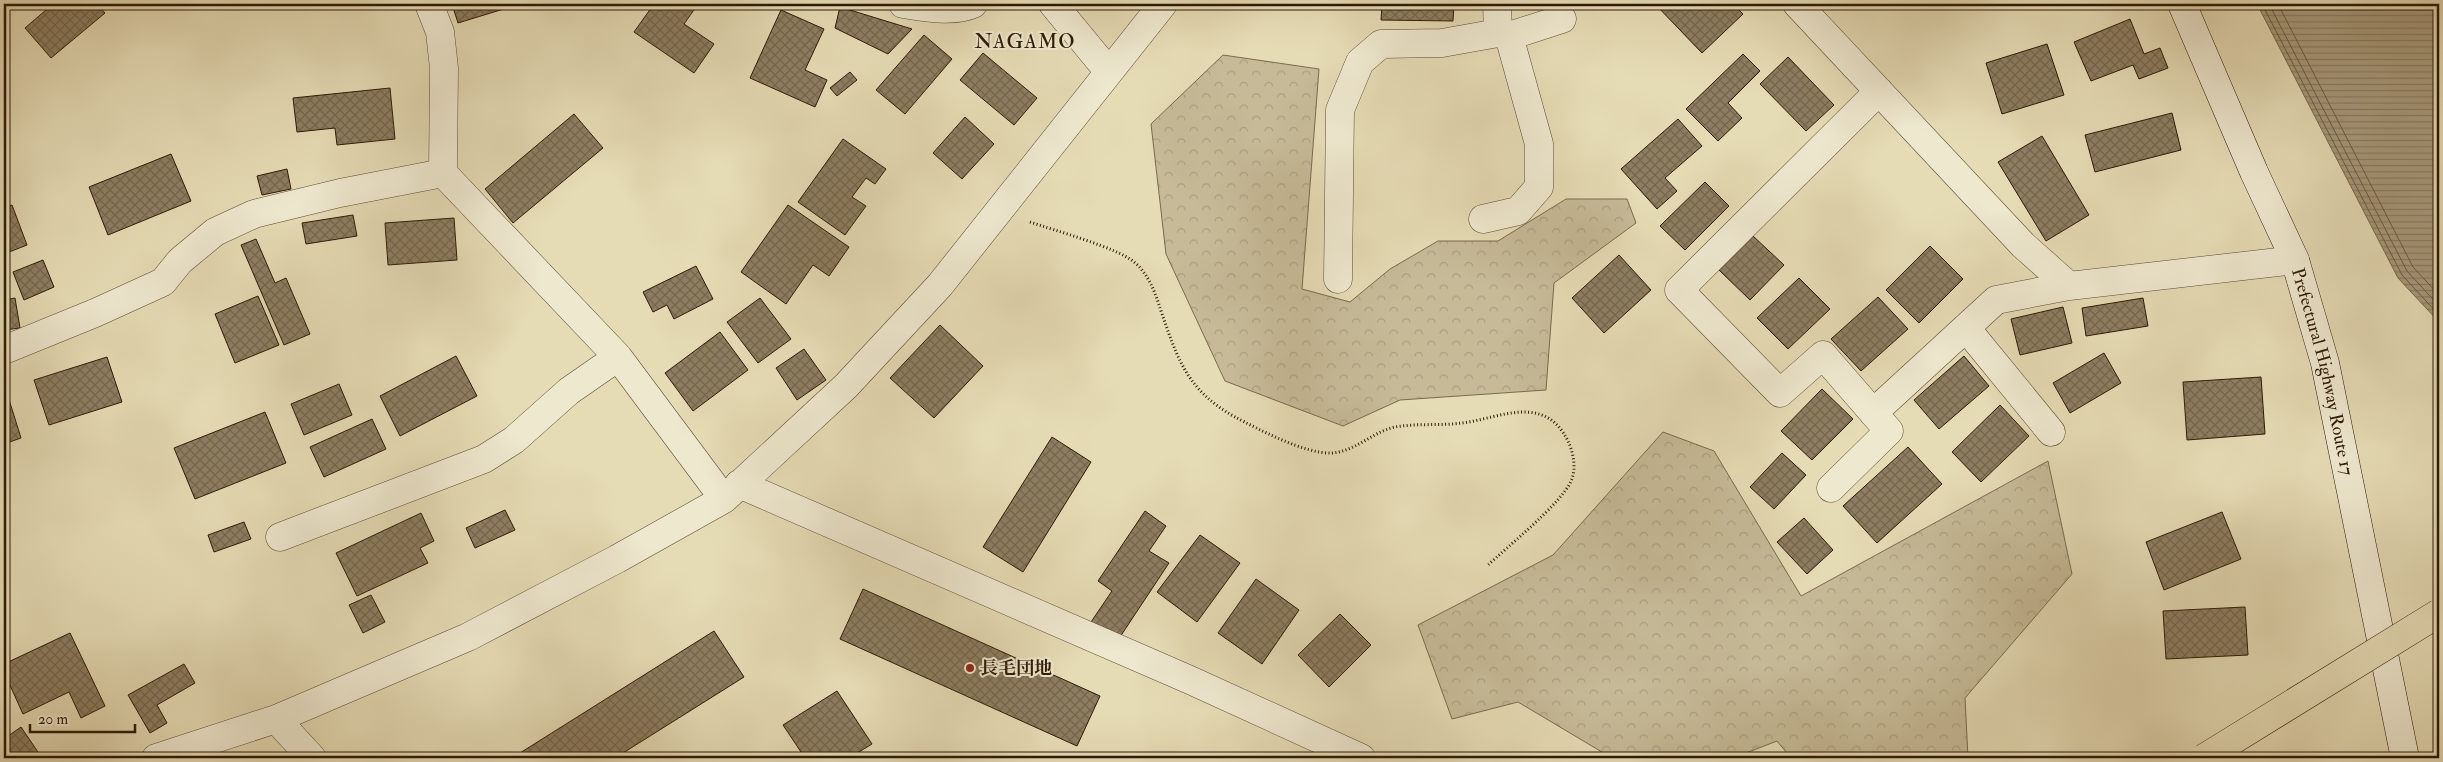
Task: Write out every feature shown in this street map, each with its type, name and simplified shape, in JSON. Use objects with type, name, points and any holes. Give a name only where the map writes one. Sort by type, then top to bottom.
[{"type":"highway","points":[[2204,758],[2439,613]]},
{"type":"street","points":[[430,4],[440,32],[444,68],[443,174],[618,357],[732,491],[1181,676],[1360,758]]},
{"type":"street","points":[[903,4],[928,7],[965,7],[973,4]]},
{"type":"street","points":[[1052,4],[1109,72]]},
{"type":"street","points":[[156,758],[276,719],[468,637],[617,559],[732,491],[846,386],[940,284],[1163,4]]},
{"type":"street","points":[[1483,219],[1518,211],[1539,187],[1539,144],[1504,35],[1497,4]]},
{"type":"street","points":[[1797,4],[2023,245],[2069,286]]},
{"type":"street","name":"Prefectural Highway Route 17","points":[[2182,4],[2247,155],[2295,260],[2325,363],[2405,758]]},
{"type":"street","points":[[1338,279],[1340,110],[1360,62],[1381,44],[1442,43],[1504,35],[1562,19]]},
{"type":"street","points":[[1830,488],[1888,431],[1823,355],[1780,393],[1679,290],[1879,91]]},
{"type":"street","points":[[4,350],[95,313],[163,282],[180,261],[215,232],[254,214],[340,192],[443,174]]},
{"type":"street","points":[[1873,413],[1996,300],[2069,286],[2295,260]]},
{"type":"street","points":[[1966,328],[2051,432]]},
{"type":"street","points":[[280,537],[484,459],[514,440],[569,391],[618,357]]},
{"type":"street","points":[[276,719],[312,758]]},
{"type":"path","points":[[998,211],[1134,261],[1153,286],[1175,353],[1195,386],[1214,406],[1312,452],[1345,451],[1394,427],[1463,423],[1495,415],[1533,411],[1551,418],[1564,433],[1572,450],[1574,468],[1571,481],[1542,514],[1487,566]]},
{"type":"green space","points":[[1223,55],[1319,69],[1302,289],[1350,302],[1390,269],[1438,241],[1498,241],[1566,199],[1627,199],[1636,223],[1554,283],[1546,390],[1400,400],[1343,426],[1225,381],[1166,254],[1151,124]]},
{"type":"green space","points":[[1663,432],[1714,451],[1801,596],[2048,461],[2072,574],[1965,698],[1968,758],[1791,758],[1777,741],[1733,758],[1612,758],[1518,702],[1452,719],[1418,625],[1553,555]]},
{"type":"water","points":[[2257,4],[2439,4],[2439,322],[2398,278]]},
{"type":"building","points":[[53,4],[97,4],[105,13],[51,58],[25,28]]},
{"type":"building","points":[[452,4],[520,4],[458,23]]},
{"type":"building","points":[[654,4],[698,4],[684,24],[714,44],[694,73],[634,32]]},
{"type":"building","points":[[1382,4],[1454,4],[1453,21],[1381,20]]},
{"type":"building","points":[[1655,4],[1733,4],[1743,14],[1702,53]]},
{"type":"building","points":[[840,7],[912,29],[888,54],[835,28]]},
{"type":"building","points":[[781,10],[824,29],[805,70],[827,80],[815,107],[750,78]]},
{"type":"building","points":[[2130,19],[2144,54],[2160,48],[2168,68],[2139,79],[2133,65],[2091,81],[2074,42]]},
{"type":"building","points":[[924,35],[952,59],[905,114],[876,90]]},
{"type":"building","points":[[2047,44],[2064,95],[2002,114],[1986,63]]},
{"type":"building","points":[[983,53],[1037,98],[1014,125],[960,80]]},
{"type":"building","points":[[1743,54],[1760,71],[1728,103],[1742,118],[1718,141],[1686,109]]},
{"type":"building","points":[[1788,57],[1834,105],[1806,131],[1760,84]]},
{"type":"building","points":[[850,72],[857,80],[837,96],[830,88]]},
{"type":"building","points":[[390,88],[395,139],[337,145],[335,128],[297,132],[293,98]]},
{"type":"building","points":[[2172,113],[2181,150],[2095,172],[2085,135]]},
{"type":"building","points":[[574,114],[603,148],[513,223],[485,189]]},
{"type":"building","points":[[965,117],[994,144],[962,179],[933,153]]},
{"type":"building","points":[[1678,119],[1702,146],[1665,178],[1677,191],[1657,209],[1621,169]]},
{"type":"building","points":[[2042,136],[2089,215],[2046,241],[1998,162]]},
{"type":"building","points":[[843,139],[886,169],[875,184],[866,178],[852,197],[866,206],[845,235],[798,202]]},
{"type":"building","points":[[171,154],[191,201],[108,235],[89,187]]},
{"type":"building","points":[[287,169],[291,189],[262,195],[257,176]]},
{"type":"building","points":[[1705,182],[1729,206],[1685,250],[1660,226]]},
{"type":"building","points":[[12,205],[27,245],[4,254],[4,208]]},
{"type":"building","points":[[788,205],[849,247],[829,276],[813,265],[786,304],[741,272]]},
{"type":"building","points":[[353,215],[357,236],[306,244],[302,223]]},
{"type":"building","points":[[454,218],[457,260],[388,265],[385,223]]},
{"type":"building","points":[[1753,236],[1784,265],[1750,300],[1719,270]]},
{"type":"building","points":[[256,239],[275,283],[286,278],[310,334],[284,345],[241,245]]},
{"type":"building","points":[[1930,246],[1963,279],[1919,323],[1886,290]]},
{"type":"building","points":[[1619,255],[1651,290],[1604,333],[1572,298]]},
{"type":"building","points":[[43,260],[54,287],[24,300],[13,272]]},
{"type":"building","points":[[696,266],[713,299],[674,319],[667,305],[653,312],[643,292]]},
{"type":"building","points":[[1799,278],[1830,309],[1788,349],[1757,318]]},
{"type":"building","points":[[258,296],[279,345],[235,363],[215,314]]},
{"type":"building","points":[[1878,297],[1908,329],[1861,371],[1831,339]]},
{"type":"building","points":[[15,298],[20,328],[4,330],[4,300]]},
{"type":"building","points":[[760,298],[791,339],[758,363],[727,322]]},
{"type":"building","points":[[2143,298],[2148,326],[2086,336],[2082,308]]},
{"type":"building","points":[[2063,307],[2072,343],[2020,355],[2011,319]]},
{"type":"building","points":[[940,325],[983,366],[934,418],[890,378]]},
{"type":"building","points":[[720,332],[748,370],[693,411],[665,373]]},
{"type":"building","points":[[804,349],[826,380],[797,400],[776,368]]},
{"type":"building","points":[[2104,353],[2121,383],[2070,413],[2053,383]]},
{"type":"building","points":[[456,356],[477,396],[400,436],[380,396]]},
{"type":"building","points":[[1964,356],[1989,386],[1939,429],[1914,400]]},
{"type":"building","points":[[107,357],[122,402],[49,425],[34,380]]},
{"type":"building","points":[[2261,377],[2265,434],[2187,440],[2183,382]]},
{"type":"building","points":[[339,384],[352,415],[304,435],[291,404]]},
{"type":"building","points":[[1822,389],[1853,419],[1812,460],[1781,431]]},
{"type":"building","points":[[6,390],[21,438],[4,444],[4,391]]},
{"type":"building","points":[[2000,405],[2029,436],[1981,482],[1952,452]]},
{"type":"building","points":[[265,412],[286,463],[195,499],[174,448]]},
{"type":"building","points":[[372,419],[386,449],[324,477],[310,447]]},
{"type":"building","points":[[1052,437],[1091,462],[1023,572],[983,547]]},
{"type":"building","points":[[1908,447],[1942,484],[1877,543],[1843,506]]},
{"type":"building","points":[[1782,453],[1806,475],[1774,509],[1750,487]]},
{"type":"building","points":[[505,510],[515,530],[475,548],[466,528]]},
{"type":"building","points":[[1145,511],[1166,526],[1149,551],[1169,563],[1118,640],[1091,622],[1112,591],[1098,581]]},
{"type":"building","points":[[2222,512],[2241,559],[2164,590],[2146,542]]},
{"type":"building","points":[[421,513],[434,541],[420,548],[428,563],[357,596],[336,553]]},
{"type":"building","points":[[1804,518],[1833,550],[1807,574],[1777,542]]},
{"type":"building","points":[[244,522],[251,539],[214,552],[208,535]]},
{"type":"building","points":[[1200,535],[1240,563],[1197,622],[1157,592]]},
{"type":"building","points":[[1256,579],[1299,610],[1262,664],[1218,633]]},
{"type":"building","name":"長毛団地","points":[[863,589],[1100,696],[1077,746],[840,639]]},
{"type":"building","points":[[371,595],[385,622],[363,633],[349,605]]},
{"type":"building","points":[[2245,607],[2248,655],[2166,659],[2163,611]]},
{"type":"building","points":[[1340,614],[1371,645],[1329,687],[1298,655]]},
{"type":"building","points":[[714,631],[744,677],[615,758],[512,758]]},
{"type":"building","points":[[70,633],[105,706],[81,718],[69,692],[23,714],[4,672],[4,664]]},
{"type":"building","points":[[184,664],[195,683],[157,705],[167,723],[150,733],[128,695]]},
{"type":"building","points":[[837,691],[872,744],[849,758],[805,758],[783,725]]},
{"type":"building","points":[[21,727],[42,758],[8,758],[4,752],[4,739]]},
{"type":"place","name":"長毛団地","points":[[970,668]]},
{"type":"district","name":"NAGAMO","points":[[1025,41]]}]
